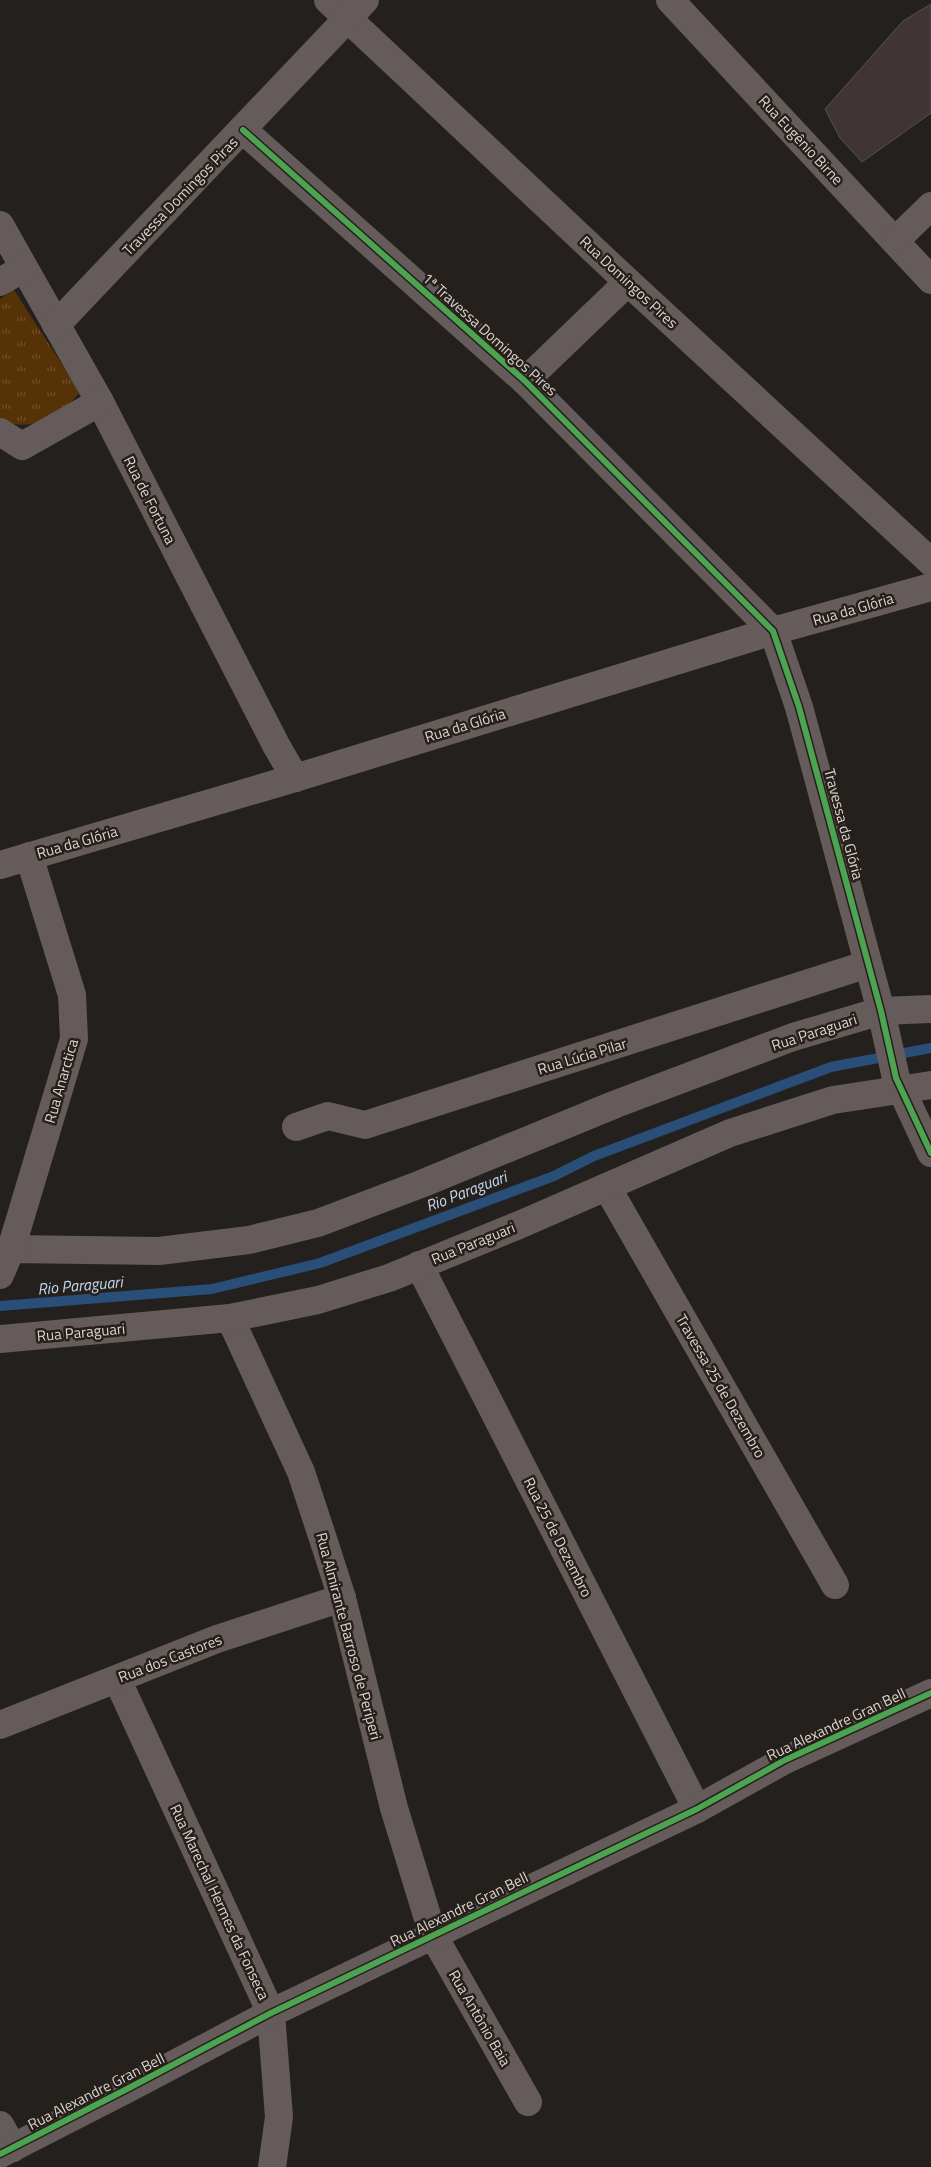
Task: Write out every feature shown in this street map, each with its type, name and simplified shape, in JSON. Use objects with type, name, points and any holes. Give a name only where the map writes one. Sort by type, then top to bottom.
[{"type":"main road","name":"Rua da Glória","points":[[0,865],[294,778],[773,631],[931,587]]},
{"type":"street","name":"Rua Eugênio Birne","points":[[670,0],[896,240],[931,280]]},
{"type":"street","name":"Travessa Domingos Piras","points":[[56,325],[244,130],[347,6]]},
{"type":"street","name":"Rua Domingos Pires","points":[[347,6],[628,282],[931,562]]},
{"type":"street","name":"1ª Travessa Domingos Pires","points":[[244,130],[524,380],[773,631]]},
{"type":"street","points":[[896,240],[931,206]]},
{"type":"street","name":"Rua de Fortuna","points":[[0,225],[100,402],[294,778]]},
{"type":"street","points":[[0,282],[24,268]]},
{"type":"street","points":[[524,380],[628,282]]},
{"type":"street","points":[[0,432],[22,446],[100,402]]},
{"type":"street","name":"Travessa da Glória","points":[[773,631],[799,707],[898,1083],[931,1153]]},
{"type":"street","name":"Rua Anarctica","points":[[0,1275],[6,1249],[74,1039],[72,995],[29,856]]},
{"type":"street","name":"Rua Lúcia Pilar","points":[[296,1127],[328,1116],[365,1124],[868,964]]},
{"type":"street","name":"Rua Paraguari","points":[[6,1249],[159,1251],[249,1240],[318,1223],[422,1184],[616,1104],[793,1037],[931,1009]]},
{"type":"street","name":"Rua Paraguari","points":[[0,1340],[230,1318],[318,1300],[389,1278],[730,1134],[833,1100],[898,1083],[931,1085]]},
{"type":"street","name":"Travessa 25 de Dezembro","points":[[606,1187],[835,1585]]},
{"type":"street","name":"Rua 25 de Dezembro","points":[[420,1265],[697,1809]]},
{"type":"street","name":"Rua Almirante Barroso de Periperi","points":[[230,1318],[301,1472],[342,1598],[394,1808],[432,1935]]},
{"type":"street","name":"Rua dos Castores","points":[[0,1724],[217,1639],[342,1598]]},
{"type":"street","name":"Rua Marechal Hermes da Fonseca","points":[[116,1678],[271,2013],[280,2118],[272,2167]]},
{"type":"street","name":"Rua Alexandre Gran Bell","points":[[4,2142],[697,1809],[785,1760],[931,1693]]},
{"type":"street","name":"Rua Antônio Baia","points":[[432,1935],[528,2102]]},
{"type":"green space","points":[[14,290],[76,386],[78,394],[56,417],[35,424],[19,425],[4,421],[0,417],[0,299]]},
{"type":"building","points":[[931,4],[931,113],[862,162],[840,138],[825,109],[903,21]]},
{"type":"waterway","name":"Rio Paraguari","points":[[0,1306],[212,1289],[320,1263],[554,1176],[594,1156],[831,1067],[931,1048]]},
{"type":"cycle path","points":[[243,130],[525,381],[773,631],[799,707],[881,1011],[896,1078],[931,1153]]},
{"type":"cycle path","points":[[0,2154],[271,2013],[697,1809],[785,1760],[931,1693]]}]
